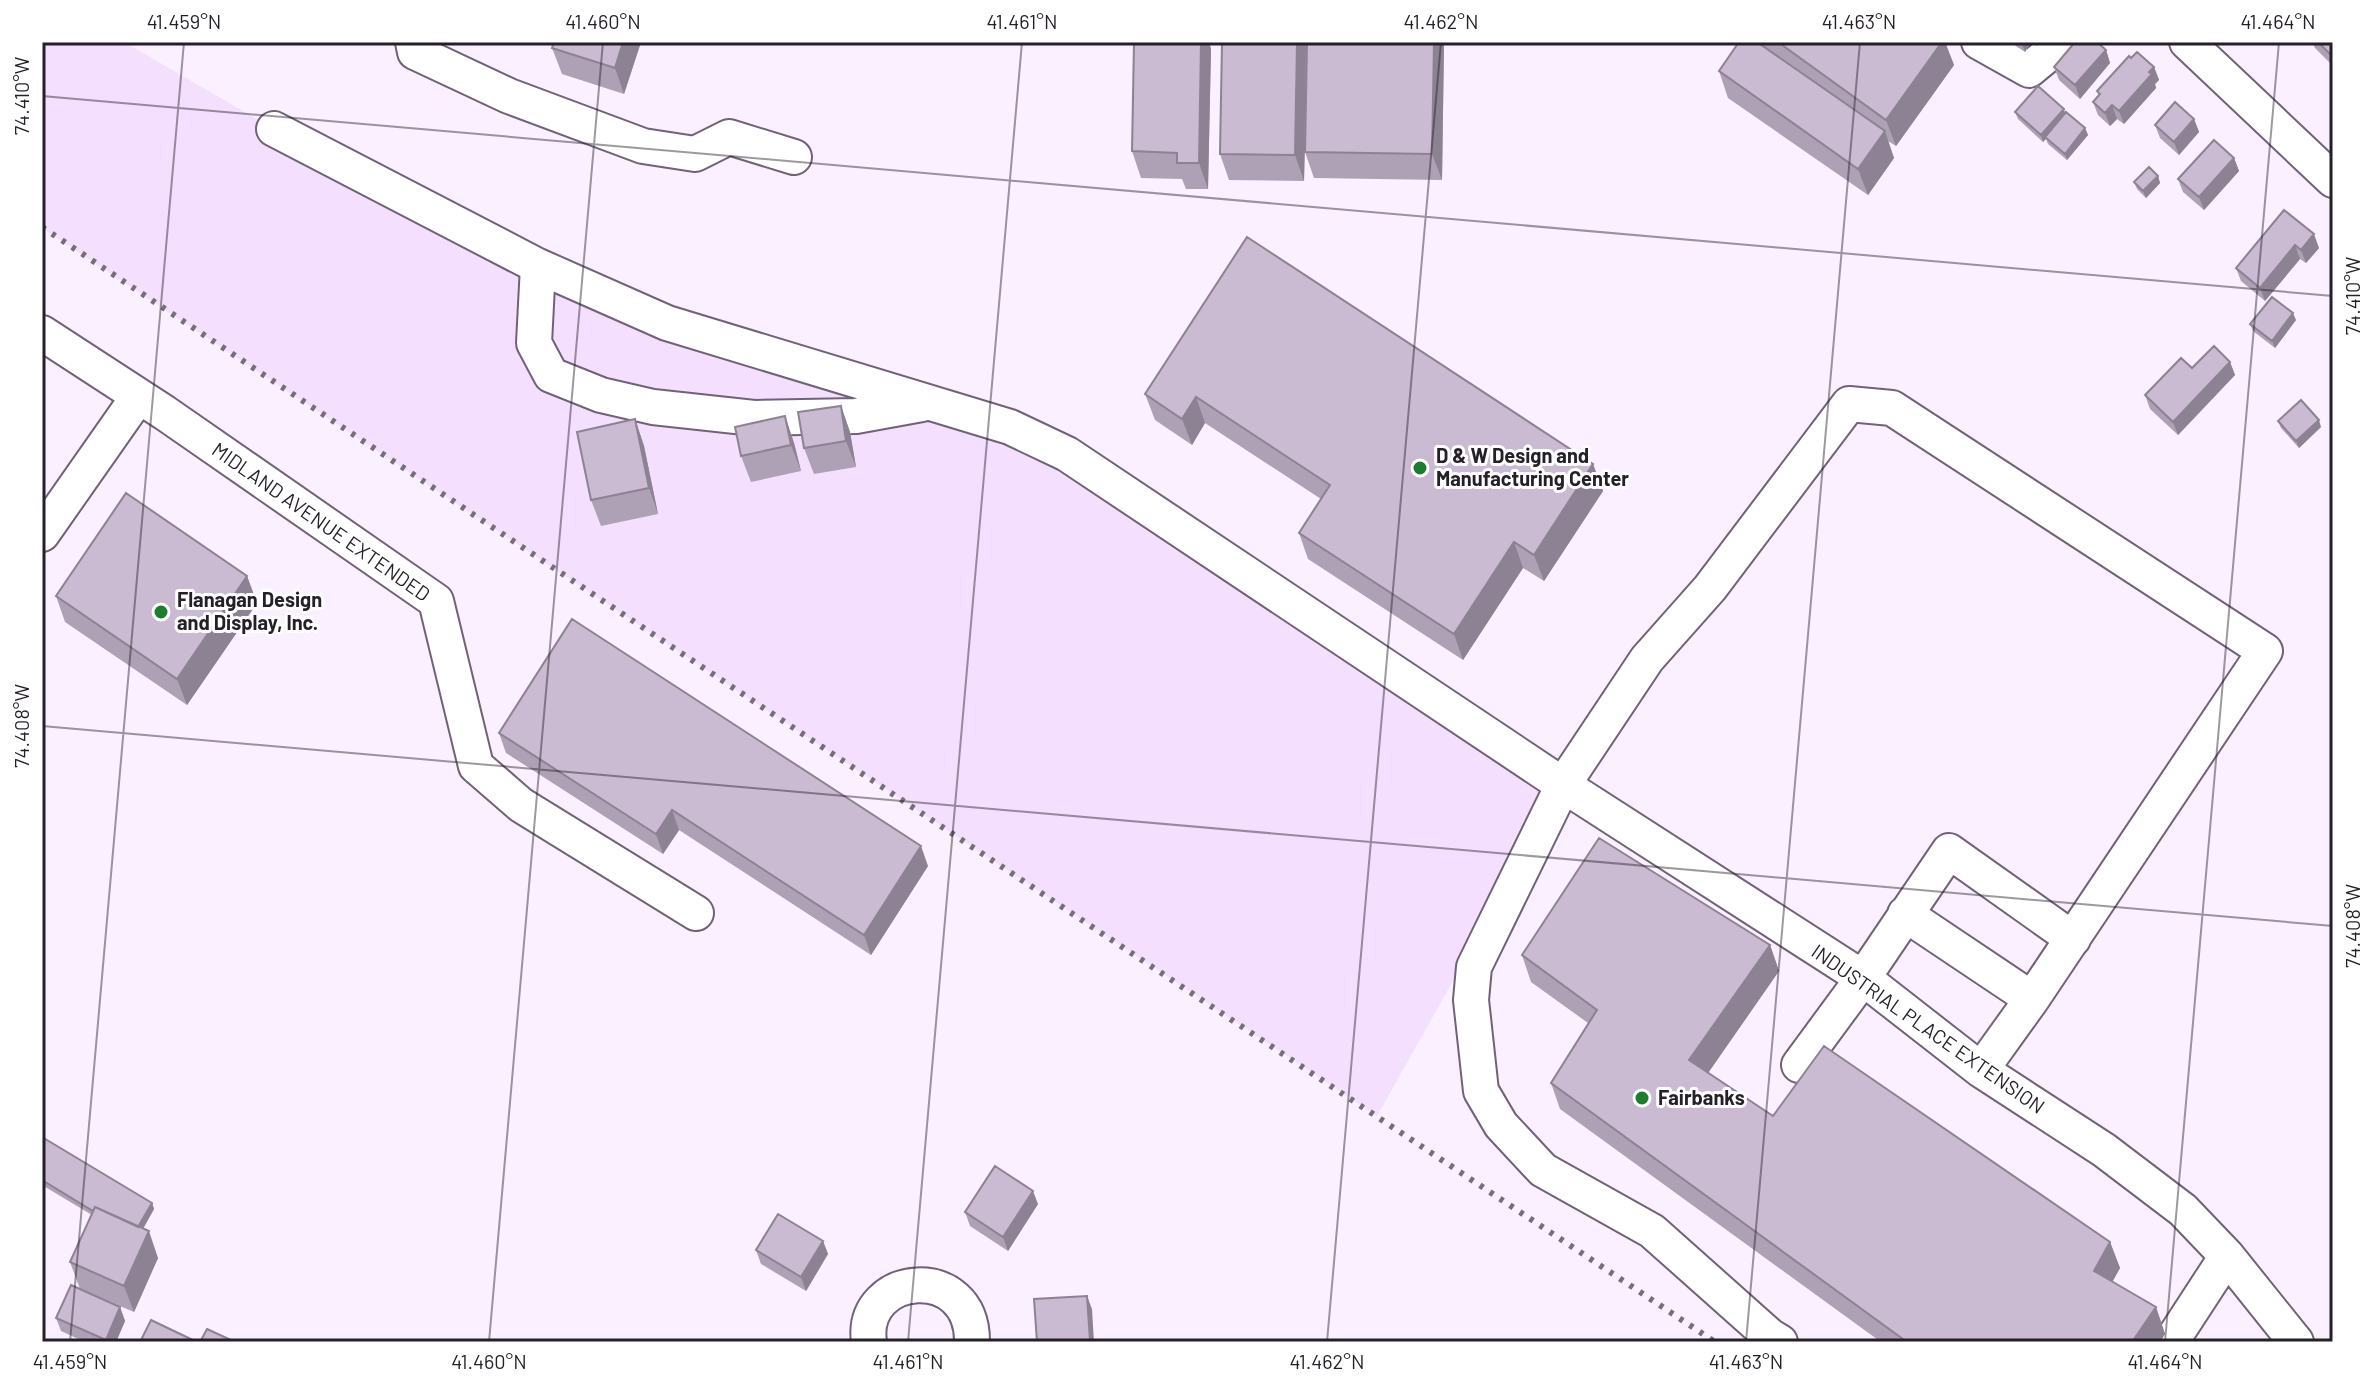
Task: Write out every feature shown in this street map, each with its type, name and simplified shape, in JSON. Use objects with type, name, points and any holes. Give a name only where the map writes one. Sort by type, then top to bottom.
[{"type":"street","points":[[413,42],[415,52],[509,96],[643,146],[695,154],[729,137],[794,157]]},
{"type":"street","points":[[1979,42],[2029,70],[2063,42]]},
{"type":"street","points":[[2187,42],[2333,180]]},
{"type":"street","name":"INDUSTRIAL PLACE EXTENSION","points":[[274,129],[538,266],[667,323],[1010,427],[1067,454],[1563,785],[1863,978],[1981,1070],[2104,1150],[2183,1210],[2227,1256],[2296,1342]]},
{"type":"street","points":[[538,266],[534,343],[551,375],[601,395],[653,407],[754,418],[856,416],[929,403]]},
{"type":"street","name":"MIDLAND AVENUE EXTENDED","points":[[42,333],[436,601],[476,766],[521,805],[696,913]]},
{"type":"street","points":[[1780,1342],[1652,1231],[1543,1170],[1501,1125],[1481,1091],[1471,1000],[1474,967],[1563,785],[1647,659],[1710,588],[1849,404],[1892,408],[2265,651],[2073,939],[1981,1070]]},
{"type":"street","points":[[42,534],[152,405]]},
{"type":"street","points":[[1799,1065],[1863,978],[1949,851],[2073,939]]},
{"type":"street","points":[[1905,914],[2032,999]]},
{"type":"street","points":[[2171,1342],[2227,1256]]},
{"type":"street","points":[[869,1342],[871,1319],[879,1305],[899,1289],[923,1284],[940,1288],[955,1297],[966,1311],[972,1327],[972,1342]]},
{"type":"shaded area","points":[[42,42],[124,42],[274,129],[538,266],[1010,419],[1563,785],[1377,1116],[42,228]]},
{"type":"building","points":[[554,42],[623,42],[615,68],[552,48]]},
{"type":"building","points":[[1134,42],[1201,42],[1199,163],[1177,163],[1177,153],[1132,151]]},
{"type":"building","points":[[1222,42],[1297,42],[1295,155],[1220,154]]},
{"type":"building","points":[[1307,42],[1434,42],[1432,154],[1305,152]]},
{"type":"building","points":[[1739,42],[1757,42],[1885,131],[1858,169],[1719,71]]},
{"type":"building","points":[[1778,42],[1942,42],[1886,120]]},
{"type":"building","points":[[2075,42],[2097,42],[2106,50],[2075,85],[2054,67]]},
{"type":"building","points":[[2318,42],[2333,42],[2333,57]]},
{"type":"building","points":[[2137,52],[2154,67],[2149,72],[2152,74],[2119,111],[2112,105],[2105,113],[2093,102],[2100,94],[2097,91],[2129,56],[2131,58]]},
{"type":"building","points":[[2038,86],[2064,109],[2041,135],[2015,112]]},
{"type":"building","points":[[2175,102],[2194,119],[2174,142],[2155,125]]},
{"type":"building","points":[[2066,112],[2085,128],[2065,154],[2045,137]]},
{"type":"building","points":[[2214,140],[2234,158],[2199,197],[2178,179]]},
{"type":"building","points":[[2149,167],[2158,176],[2143,191],[2134,182]]},
{"type":"building","points":[[2284,210],[2314,234],[2301,250],[2295,245],[2260,288],[2236,268]]},
{"type":"building","name":"D & W Design and Manufacturing Center","points":[[1247,237],[1593,464],[1534,555],[1514,542],[1454,634],[1299,533],[1330,485],[1196,397],[1182,419],[1145,394]]},
{"type":"building","points":[[2272,297],[2293,313],[2272,341],[2250,324]]},
{"type":"building","points":[[2214,346],[2230,362],[2173,422],[2145,395],[2181,358],[2192,368]]},
{"type":"building","points":[[2301,400],[2319,420],[2296,441],[2278,421]]},
{"type":"building","points":[[841,406],[846,441],[804,448],[798,412]]},
{"type":"building","points":[[785,416],[791,445],[741,456],[735,427]]},
{"type":"building","points":[[635,419],[649,488],[591,500],[577,432]]},
{"type":"building","name":"Flanagan Design and Display, Inc.","points":[[126,493],[247,576],[177,679],[56,596]]},
{"type":"building","points":[[572,619],[921,846],[864,935],[672,810],[656,834],[499,733]]},
{"type":"building","name":"Fairbanks","points":[[1599,838],[1770,945],[1689,1060],[1773,1116],[1824,1046],[2110,1242],[2094,1271],[2156,1307],[2132,1342],[1907,1342],[1551,1083],[1597,1010],[1522,955]]},
{"type":"building","points":[[42,1137],[152,1203],[138,1227],[95,1207],[93,1211],[42,1180]]},
{"type":"building","points":[[995,1166],[1033,1191],[1003,1237],[965,1212]]},
{"type":"building","points":[[95,1207],[149,1231],[124,1286],[70,1262]]},
{"type":"building","points":[[778,1214],[823,1241],[801,1277],[756,1250]]},
{"type":"building","points":[[71,1285],[120,1307],[106,1340],[56,1318]]},
{"type":"building","points":[[1087,1296],[1090,1341],[1037,1342],[1034,1299]]},
{"type":"building","points":[[151,1320],[197,1342],[140,1342]]},
{"type":"building","points":[[207,1329],[231,1340],[230,1342],[200,1342]]},
{"type":"railway","points":[[42,227],[1715,1342]]},
{"type":"place","name":"D & W Design and Manufacturing Center","points":[[1420,468]]},
{"type":"place","name":"Flanagan Design and Display, Inc.","points":[[161,612]]},
{"type":"place","name":"Fairbanks","points":[[1642,1098]]}]
